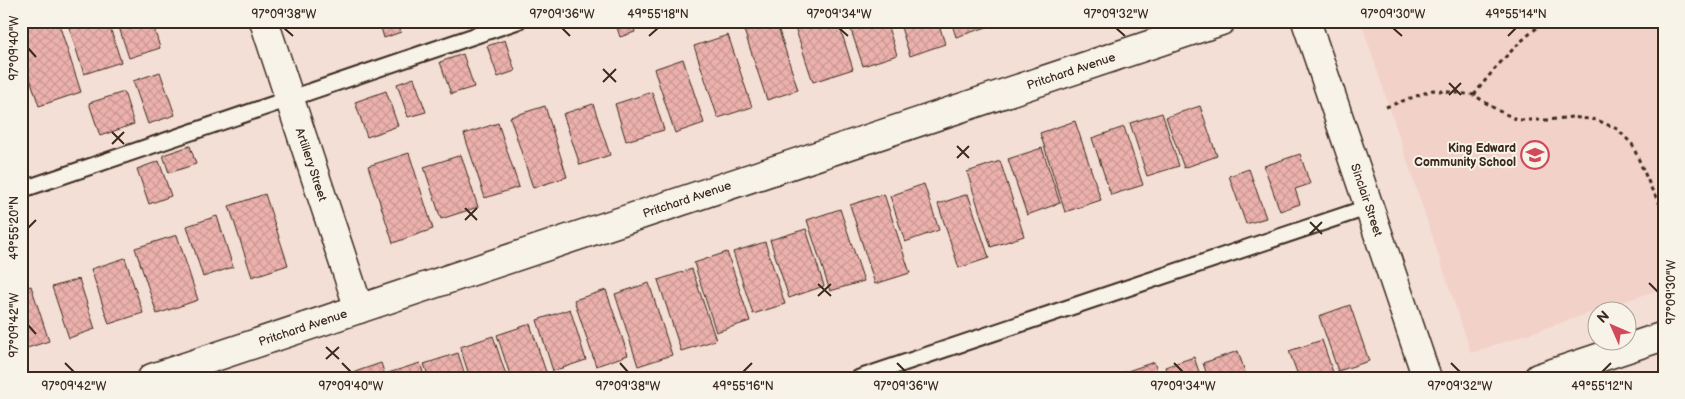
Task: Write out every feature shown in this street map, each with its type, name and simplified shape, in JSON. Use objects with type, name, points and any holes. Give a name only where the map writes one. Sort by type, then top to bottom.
[{"type":"street","name":"Artillery Street","points":[[264,21],[359,309]]},
{"type":"street","name":"Pritchard Avenue","points":[[152,378],[1221,21]]},
{"type":"street","name":"Sinclair Street","points":[[1306,21],[1427,378]]},
{"type":"street","points":[[1538,378],[1664,336]]},
{"type":"lane","points":[[21,190],[518,21]]},
{"type":"lane","points":[[858,378],[1369,206]]},
{"type":"path","points":[[1474,94],[1522,40],[1546,21]]},
{"type":"path","points":[[1386,107],[1432,90],[1474,94],[1497,110],[1518,120],[1548,120],[1572,117],[1597,120],[1618,129],[1632,144],[1652,190],[1664,210]]},
{"type":"shaded area","name":"King Edward Community School","points":[[1664,21],[1664,288],[1622,302],[1588,302],[1588,314],[1471,353],[1361,22]]},
{"type":"building","points":[[37,21],[58,21],[81,92],[39,106],[21,51],[21,26]]},
{"type":"building","points":[[67,21],[108,21],[121,62],[84,74]]},
{"type":"building","points":[[117,21],[152,21],[160,48],[129,58]]},
{"type":"building","points":[[379,21],[398,21],[401,32],[384,38]]},
{"type":"building","points":[[615,21],[632,21],[635,32],[620,37]]},
{"type":"building","points":[[653,21],[680,21],[656,29]]},
{"type":"building","points":[[689,21],[711,21],[692,28]]},
{"type":"building","points":[[741,21],[776,21],[798,90],[767,100]]},
{"type":"building","points":[[793,21],[838,21],[853,69],[813,82]]},
{"type":"building","points":[[848,21],[886,21],[897,55],[863,66]]},
{"type":"building","points":[[899,21],[938,21],[945,44],[910,56]]},
{"type":"building","points":[[951,21],[992,21],[993,25],[956,37]]},
{"type":"building","points":[[728,35],[752,107],[718,118],[694,46]]},
{"type":"building","points":[[505,40],[515,71],[498,77],[487,46]]},
{"type":"building","points":[[463,54],[474,87],[451,94],[440,62]]},
{"type":"building","points":[[683,59],[704,123],[675,133],[654,69]]},
{"type":"building","points":[[160,72],[175,115],[148,124],[133,81]]},
{"type":"building","points":[[414,78],[426,112],[408,117],[397,84]]},
{"type":"building","points":[[386,91],[398,126],[367,137],[355,102]]},
{"type":"building","points":[[124,92],[134,124],[100,136],[89,103]]},
{"type":"building","points":[[652,92],[664,130],[626,141],[615,104]]},
{"type":"building","points":[[593,104],[610,155],[580,165],[563,114]]},
{"type":"building","points":[[545,106],[567,177],[533,188],[510,117]]},
{"type":"building","points":[[1200,106],[1217,156],[1184,168],[1166,117]]},
{"type":"building","points":[[1162,113],[1179,166],[1147,176],[1130,123]]},
{"type":"building","points":[[1075,121],[1101,200],[1065,212],[1040,133]]},
{"type":"building","points":[[498,123],[519,187],[485,198],[464,134]]},
{"type":"building","points":[[1124,127],[1143,185],[1111,195],[1092,138]]},
{"type":"building","points":[[190,146],[196,164],[169,173],[163,155]]},
{"type":"building","points":[[1042,148],[1060,203],[1027,215],[1008,159]]},
{"type":"building","points":[[409,153],[433,229],[393,243],[368,166]]},
{"type":"building","points":[[1300,154],[1310,184],[1295,189],[1300,204],[1280,211],[1264,166]]},
{"type":"building","points":[[461,155],[478,207],[441,219],[424,167]]},
{"type":"building","points":[[159,161],[171,196],[149,204],[137,169]]},
{"type":"building","points":[[1000,161],[1024,236],[991,247],[967,172]]},
{"type":"building","points":[[1249,169],[1266,218],[1246,224],[1229,176]]},
{"type":"building","points":[[924,184],[939,230],[905,242],[890,196]]},
{"type":"building","points":[[265,194],[288,265],[252,277],[229,206]]},
{"type":"building","points":[[884,194],[910,273],[875,284],[850,205]]},
{"type":"building","points":[[968,194],[989,258],[959,268],[938,204]]},
{"type":"building","points":[[840,209],[864,281],[830,291],[807,220]]},
{"type":"building","points":[[217,216],[233,267],[203,277],[187,226]]},
{"type":"building","points":[[806,229],[824,286],[789,298],[770,240]]},
{"type":"building","points":[[177,235],[198,300],[157,314],[135,248]]},
{"type":"building","points":[[765,242],[785,304],[753,314],[733,252]]},
{"type":"building","points":[[727,252],[750,321],[716,332],[694,263]]},
{"type":"building","points":[[125,258],[143,313],[109,324],[91,269]]},
{"type":"building","points":[[692,269],[716,340],[681,351],[658,280]]},
{"type":"building","points":[[79,279],[95,329],[69,338],[52,287]]},
{"type":"building","points":[[649,283],[672,355],[638,366],[615,294]]},
{"type":"building","points":[[31,286],[49,341],[21,350],[21,289]]},
{"type":"building","points":[[606,290],[628,355],[596,366],[574,300]]},
{"type":"building","points":[[1350,305],[1369,361],[1338,371],[1319,316]]},
{"type":"building","points":[[570,309],[586,360],[553,371],[537,320]]},
{"type":"building","points":[[530,324],[548,378],[511,378],[497,335]]},
{"type":"building","points":[[493,336],[507,378],[470,378],[460,347]]},
{"type":"building","points":[[1322,340],[1335,378],[1299,378],[1289,351]]},
{"type":"building","points":[[1238,351],[1247,378],[1208,378],[1203,363]]},
{"type":"building","points":[[458,353],[466,378],[429,378],[424,364]]},
{"type":"building","points":[[1194,357],[1201,378],[1168,378],[1165,367]]},
{"type":"building","points":[[1154,362],[1160,378],[1120,378],[1119,374]]},
{"type":"building","points":[[381,363],[386,378],[344,378],[343,376]]},
{"type":"building","points":[[420,363],[425,378],[386,378],[385,374]]},
{"type":"place","name":"King Edward Community School","points":[[1535,155]]}]
